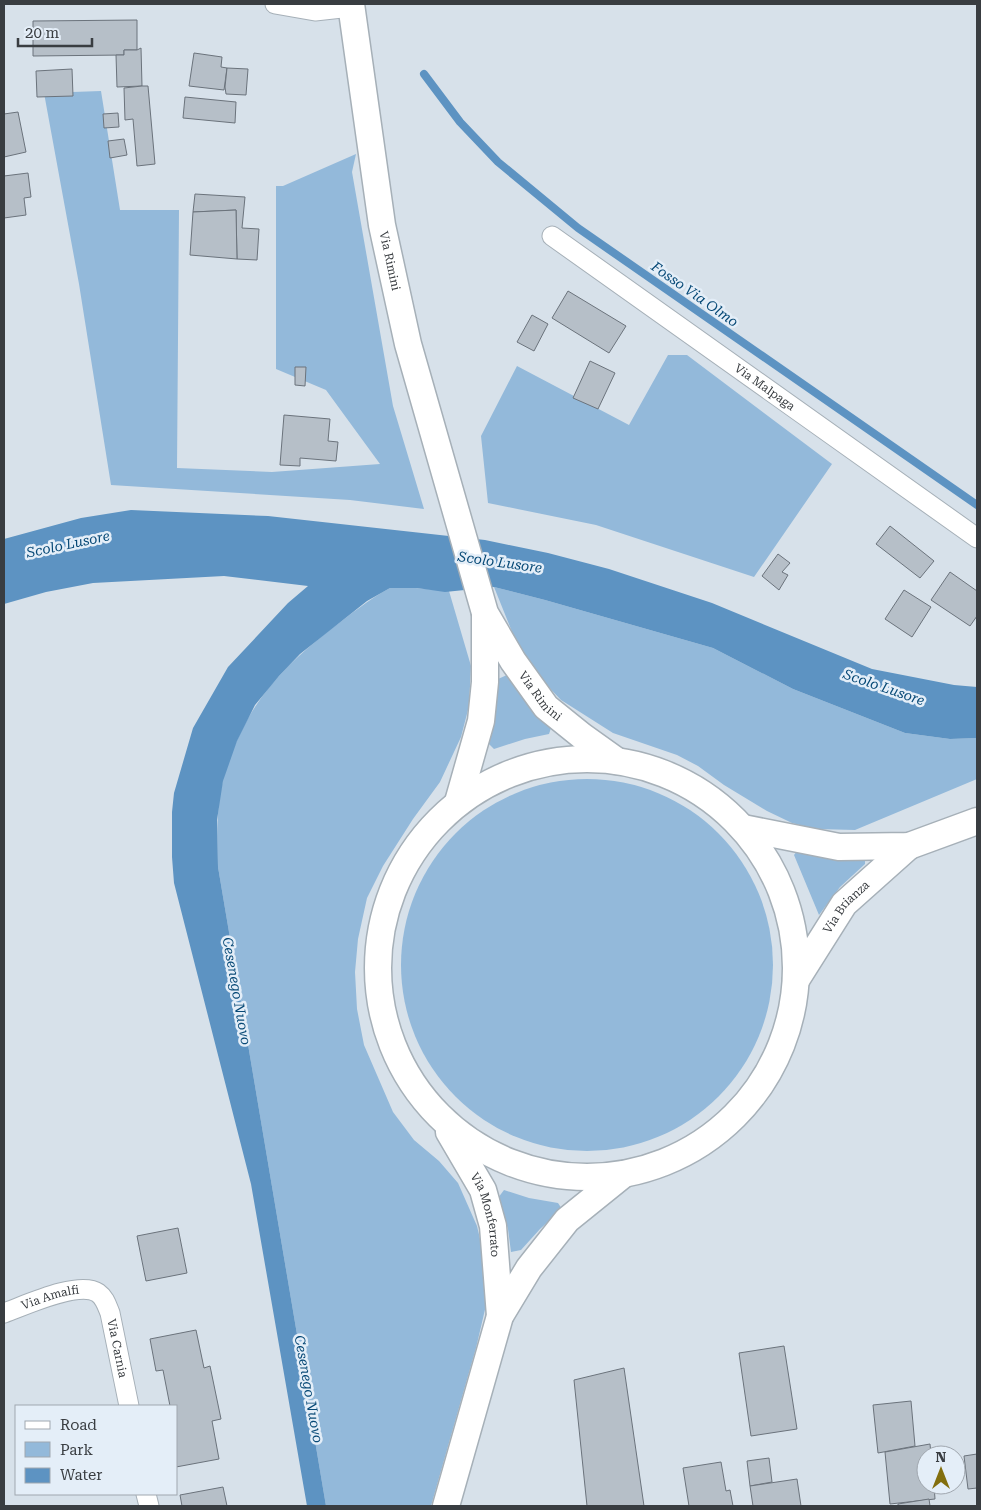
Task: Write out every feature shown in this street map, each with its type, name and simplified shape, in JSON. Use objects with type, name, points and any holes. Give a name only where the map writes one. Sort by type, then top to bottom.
[{"type":"main road","name":"Via Rimini","points":[[351,5],[382,225],[408,344],[481,602],[513,661],[546,707],[617,761]]},
{"type":"main road","points":[[458,802],[481,721],[485,682],[481,602]]},
{"type":"main road","points":[[589,759],[617,761],[648,768],[682,782],[710,799],[743,828],[765,858],[778,882],[788,910],[795,946],[796,980],[790,1020],[776,1059],[755,1093],[732,1120],[701,1144],[663,1163],[624,1174],[579,1178],[537,1172],[483,1151],[444,1122],[398,1062],[384,1024],[376,983],[379,930],[397,878],[425,834],[458,802],[484,785],[510,773],[536,765],[560,760],[589,759]]},
{"type":"main road","name":"Via Brianza","points":[[743,828],[839,847],[908,846],[977,821]]},
{"type":"main road","name":"Via Brianza","points":[[796,980],[844,904],[908,846]]},
{"type":"main road","name":"Via Monferrato","points":[[444,1122],[483,1190],[493,1226],[500,1316]]},
{"type":"main road","name":"Via Monferrato","points":[[446,1506],[500,1316],[529,1268],[567,1220],[624,1174]]},
{"type":"street","points":[[275,4],[315,11],[351,5]]},
{"type":"street","name":"Via Malpaga","points":[[552,236],[977,538]]},
{"type":"street","name":"Via Amalfi","points":[[4,1313],[70,1290],[97,1292]]},
{"type":"street","name":"Via Carnia","points":[[97,1292],[104,1299],[110,1313],[129,1405]]},
{"type":"green space","points":[[101,91],[120,210],[179,210],[177,468],[272,472],[380,464],[326,390],[276,369],[276,186],[283,186],[356,154],[352,172],[393,406],[424,509],[350,500],[111,485],[79,284],[44,93]]},
{"type":"green space","points":[[668,355],[687,355],[832,464],[754,577],[596,525],[488,503],[481,436],[517,366],[629,425]]},
{"type":"green space","points":[[494,587],[713,648],[793,689],[905,733],[950,739],[977,738],[977,779],[855,830],[816,829],[792,823],[767,811],[724,785],[698,766],[677,755],[613,733],[561,700],[539,677],[519,649]]},
{"type":"green space","points":[[390,588],[449,591],[471,666],[469,706],[461,737],[440,782],[413,819],[383,866],[367,898],[358,939],[355,972],[357,1009],[364,1045],[393,1112],[414,1140],[439,1161],[458,1183],[477,1226],[481,1243],[487,1301],[476,1348],[431,1506],[326,1506],[218,867],[218,813],[223,780],[231,755],[251,713],[264,695],[278,677],[311,645],[360,607]]},
{"type":"green space","points":[[507,675],[552,725],[549,734],[494,749],[488,743],[498,679]]},
{"type":"green space","points":[[569,779],[605,779],[641,787],[675,801],[691,810],[719,833],[742,861],[759,894],[770,929],[773,965],[770,1001],[759,1036],[742,1069],[719,1097],[691,1120],[658,1137],[623,1148],[605,1151],[569,1151],[533,1143],[499,1129],[469,1109],[443,1083],[423,1053],[409,1019],[401,983],[401,947],[409,911],[423,877],[443,847],[469,821],[499,801],[533,787]]},
{"type":"green space","points":[[797,851],[831,858],[865,858],[865,864],[840,887],[819,915],[794,855]]},
{"type":"green space","points":[[504,1190],[529,1198],[558,1203],[562,1209],[521,1250],[511,1252],[508,1229],[498,1198]]},
{"type":"water","points":[[131,510],[268,516],[485,540],[548,553],[609,569],[712,603],[872,669],[954,685],[977,687],[977,738],[950,739],[905,733],[793,689],[713,648],[545,600],[494,587],[445,592],[417,588],[390,588],[367,601],[300,654],[255,705],[237,741],[223,781],[217,820],[218,867],[326,1506],[307,1506],[251,1184],[174,883],[172,857],[174,793],[193,728],[228,667],[288,603],[308,586],[224,576],[93,583],[46,592],[4,604],[4,539],[81,518]]},
{"type":"building","points":[[137,20],[137,50],[124,50],[124,55],[33,56],[33,21]]},
{"type":"building","points":[[141,48],[142,86],[117,87],[116,55],[124,55],[124,50],[137,50]]},
{"type":"building","points":[[194,53],[222,57],[221,67],[227,68],[224,90],[189,86]]},
{"type":"building","points":[[227,68],[248,69],[246,95],[226,94]]},
{"type":"building","points":[[72,69],[73,96],[37,97],[36,71]]},
{"type":"building","points":[[148,86],[155,164],[137,166],[133,119],[125,120],[124,88]]},
{"type":"building","points":[[185,97],[236,102],[235,123],[183,118]]},
{"type":"building","points":[[18,112],[26,152],[4,157],[4,114]]},
{"type":"building","points":[[118,113],[119,127],[104,128],[103,114]]},
{"type":"building","points":[[124,139],[127,155],[110,158],[108,141]]},
{"type":"building","points":[[28,173],[31,197],[24,198],[26,215],[4,218],[4,176]]},
{"type":"building","points":[[195,194],[245,197],[242,228],[259,229],[257,260],[237,259],[236,210],[193,212]]},
{"type":"building","points":[[236,210],[237,259],[190,255],[193,212]]},
{"type":"building","points":[[568,291],[626,326],[609,353],[552,318]]},
{"type":"building","points":[[532,315],[548,324],[534,351],[517,342]]},
{"type":"building","points":[[590,361],[615,373],[598,409],[573,398]]},
{"type":"building","points":[[295,367],[306,367],[305,386],[295,385]]},
{"type":"building","points":[[284,415],[330,419],[328,441],[338,442],[336,461],[300,458],[300,466],[280,465]]},
{"type":"building","points":[[890,526],[934,561],[920,578],[876,544]]},
{"type":"building","points":[[778,554],[790,563],[782,572],[788,575],[779,590],[762,576]]},
{"type":"building","points":[[950,572],[977,591],[977,616],[970,626],[931,600]]},
{"type":"building","points":[[904,590],[931,607],[912,637],[885,619]]},
{"type":"building","points":[[178,1228],[187,1273],[146,1281],[137,1236]]},
{"type":"building","points":[[196,1330],[204,1368],[210,1366],[221,1419],[212,1421],[219,1459],[178,1467],[178,1405],[170,1405],[163,1370],[156,1371],[150,1339]]},
{"type":"building","points":[[784,1346],[797,1429],[751,1436],[739,1353]]},
{"type":"building","points":[[624,1368],[644,1506],[587,1506],[574,1380]]},
{"type":"building","points":[[911,1401],[915,1446],[878,1453],[873,1405]]},
{"type":"building","points":[[916,1446],[916,1495],[935,1495],[935,1499],[890,1504],[885,1452]]},
{"type":"building","points":[[977,1454],[977,1488],[968,1489],[966,1456]]},
{"type":"building","points":[[769,1458],[772,1482],[750,1486],[747,1461]]},
{"type":"building","points":[[721,1462],[726,1491],[730,1490],[733,1506],[689,1506],[683,1468]]},
{"type":"building","points":[[797,1479],[801,1506],[753,1506],[750,1486]]},
{"type":"building","points":[[223,1487],[227,1506],[182,1506],[180,1495]]},
{"type":"building","points":[[929,1499],[930,1506],[898,1506],[898,1504]]},
{"type":"waterway","name":"Fosso Via Olmo","points":[[424,74],[460,122],[498,162],[578,228],[977,505]]},
{"type":"water label","name":"Scolo Lusore","points":[[68,544]]},
{"type":"water label","name":"Scolo Lusore","points":[[500,562]]},
{"type":"water label","name":"Scolo Lusore","points":[[884,687]]},
{"type":"water label","name":"Cesenego Nuovo","points":[[237,991]]},
{"type":"water label","name":"Cesenego Nuovo","points":[[309,1389]]}]
